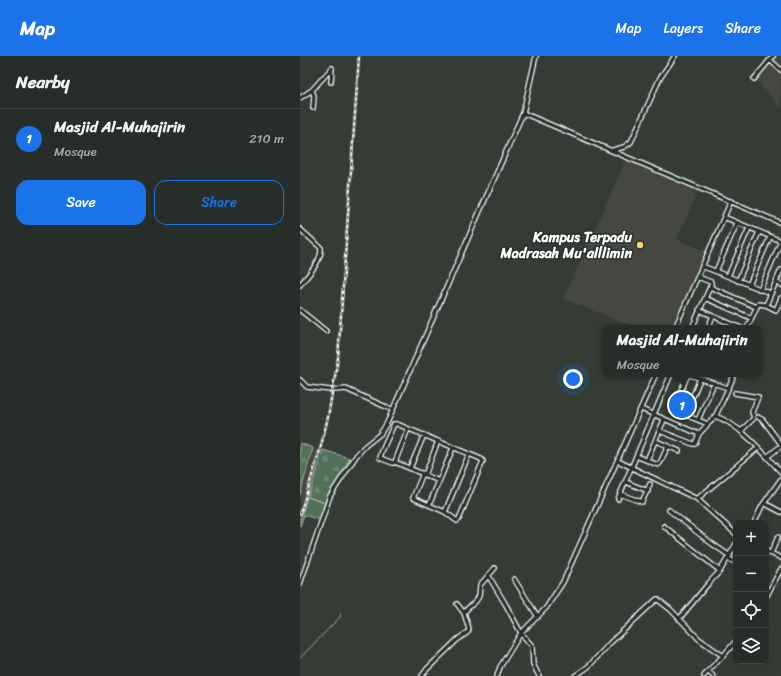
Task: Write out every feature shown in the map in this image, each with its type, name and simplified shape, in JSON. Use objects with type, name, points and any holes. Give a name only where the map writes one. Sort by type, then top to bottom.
[{"type":"street","points":[[300,584],[330,496],[364,446],[382,431],[393,410],[523,113],[536,56]]},
{"type":"street","points":[[613,150],[624,147],[631,142],[660,78],[676,56]]},
{"type":"street","points":[[754,79],[771,58],[781,70]]},
{"type":"street","points":[[300,98],[312,90],[332,68],[331,82]]},
{"type":"street","points":[[312,90],[314,96],[313,108]]},
{"type":"street","points":[[523,113],[613,150],[781,223]]},
{"type":"street","points":[[676,325],[731,201]]},
{"type":"street","points":[[724,217],[781,241],[760,290]]},
{"type":"street","points":[[716,272],[737,223]]},
{"type":"street","points":[[728,276],[749,228]]},
{"type":"street","points":[[300,229],[321,248],[321,252],[318,261],[300,285]]},
{"type":"street","points":[[738,280],[759,232]]},
{"type":"street","points":[[749,285],[770,237]]},
{"type":"street","points":[[702,266],[770,294]]},
{"type":"street","points":[[766,305],[781,270]]},
{"type":"street","points":[[693,325],[711,287],[711,282],[698,277]]},
{"type":"street","points":[[776,282],[781,285]]},
{"type":"street","points":[[711,287],[756,307]]},
{"type":"street","points":[[705,298],[751,318]]},
{"type":"street","points":[[748,325],[756,307],[759,304],[766,305],[776,310],[781,298]]},
{"type":"street","points":[[300,310],[326,331]]},
{"type":"street","points":[[699,310],[729,325]]},
{"type":"street","points":[[709,325],[713,316]]},
{"type":"street","points":[[497,676],[500,667],[522,633],[551,602],[564,582],[655,377]]},
{"type":"street","points":[[618,499],[670,377]]},
{"type":"street","points":[[686,377],[673,409],[708,424]]},
{"type":"street","points":[[695,377],[728,388]]},
{"type":"street","points":[[660,431],[693,444],[696,443],[699,434],[715,416],[733,377]]},
{"type":"street","points":[[685,415],[700,379]]},
{"type":"street","points":[[300,380],[307,387],[332,390],[346,389],[393,410]]},
{"type":"street","points":[[698,420],[714,383]]},
{"type":"street","points":[[735,393],[758,397],[752,412],[754,418],[741,431]]},
{"type":"street","points":[[640,409],[699,434]]},
{"type":"street","points":[[715,416],[725,419],[741,431],[781,472]]},
{"type":"street","points":[[758,416],[763,420],[781,445],[767,457]]},
{"type":"street","points":[[647,460],[664,420]]},
{"type":"street","points":[[438,441],[424,474],[414,498],[445,512],[456,520],[459,519],[483,462],[481,459],[424,435],[394,424],[380,457],[392,464],[395,462],[424,474],[439,481]]},
{"type":"street","points":[[395,462],[408,429]]},
{"type":"street","points":[[382,431],[389,434]]},
{"type":"street","points":[[410,468],[424,435]]},
{"type":"street","points":[[377,436],[386,441]]},
{"type":"street","points":[[656,441],[679,451]]},
{"type":"street","points":[[636,456],[657,465],[659,464],[668,446]]},
{"type":"street","points":[[429,505],[453,448]]},
{"type":"street","points":[[698,499],[758,448]]},
{"type":"street","points":[[445,512],[469,454]]},
{"type":"street","points":[[618,461],[698,499],[733,531]]},
{"type":"street","points":[[756,520],[764,504],[781,479]]},
{"type":"street","points":[[626,482],[648,491]]},
{"type":"street","points":[[620,494],[642,502],[650,484]]},
{"type":"street","points":[[764,504],[781,512]]},
{"type":"street","points":[[669,510],[733,560]]},
{"type":"street","points":[[664,526],[720,571]]},
{"type":"street","points":[[778,537],[771,553],[781,558]]},
{"type":"street","points":[[679,619],[720,571],[733,550]]},
{"type":"street","points":[[464,613],[476,601],[479,596],[480,585],[490,577],[495,568]]},
{"type":"street","points":[[769,592],[781,569]]},
{"type":"street","points":[[490,577],[522,633],[533,648],[532,664],[539,676]]},
{"type":"street","points":[[514,579],[538,617]]},
{"type":"street","points":[[575,676],[589,666],[611,642],[656,600],[659,599],[699,639],[722,656]]},
{"type":"street","points":[[422,676],[427,669],[457,640],[468,632],[464,613],[457,604]]},
{"type":"street","points":[[704,676],[733,644]]},
{"type":"street","points":[[708,671],[714,676]]},
{"type":"shaded area","points":[[773,56],[781,56],[781,109],[756,80]]},
{"type":"shaded area","name":"Kampus Terpadu Madrasah Mu'alllimin","points":[[626,160],[698,192],[677,239],[707,252],[673,325],[628,325],[563,299]]},
{"type":"shaded area","points":[[313,448],[323,450],[300,520],[300,494]]},
{"type":"green space","points":[[300,443],[313,448],[300,494]]},
{"type":"green space","points":[[323,450],[352,459],[328,495],[325,503],[308,497]]},
{"type":"green space","points":[[307,497],[325,503],[319,520],[304,515],[300,526],[300,520]]},
{"type":"waterway","points":[[300,658],[341,616],[340,614]]},
{"type":"railway","points":[[300,514],[320,450],[328,417],[338,358],[359,56]]},
{"type":"place","name":"Kampus Terpadu Madrasah Mu'alllimin","points":[[640,245]]},
{"type":"place","name":"Masjid Al-Muhajirin","points":[[682,405]]}]
